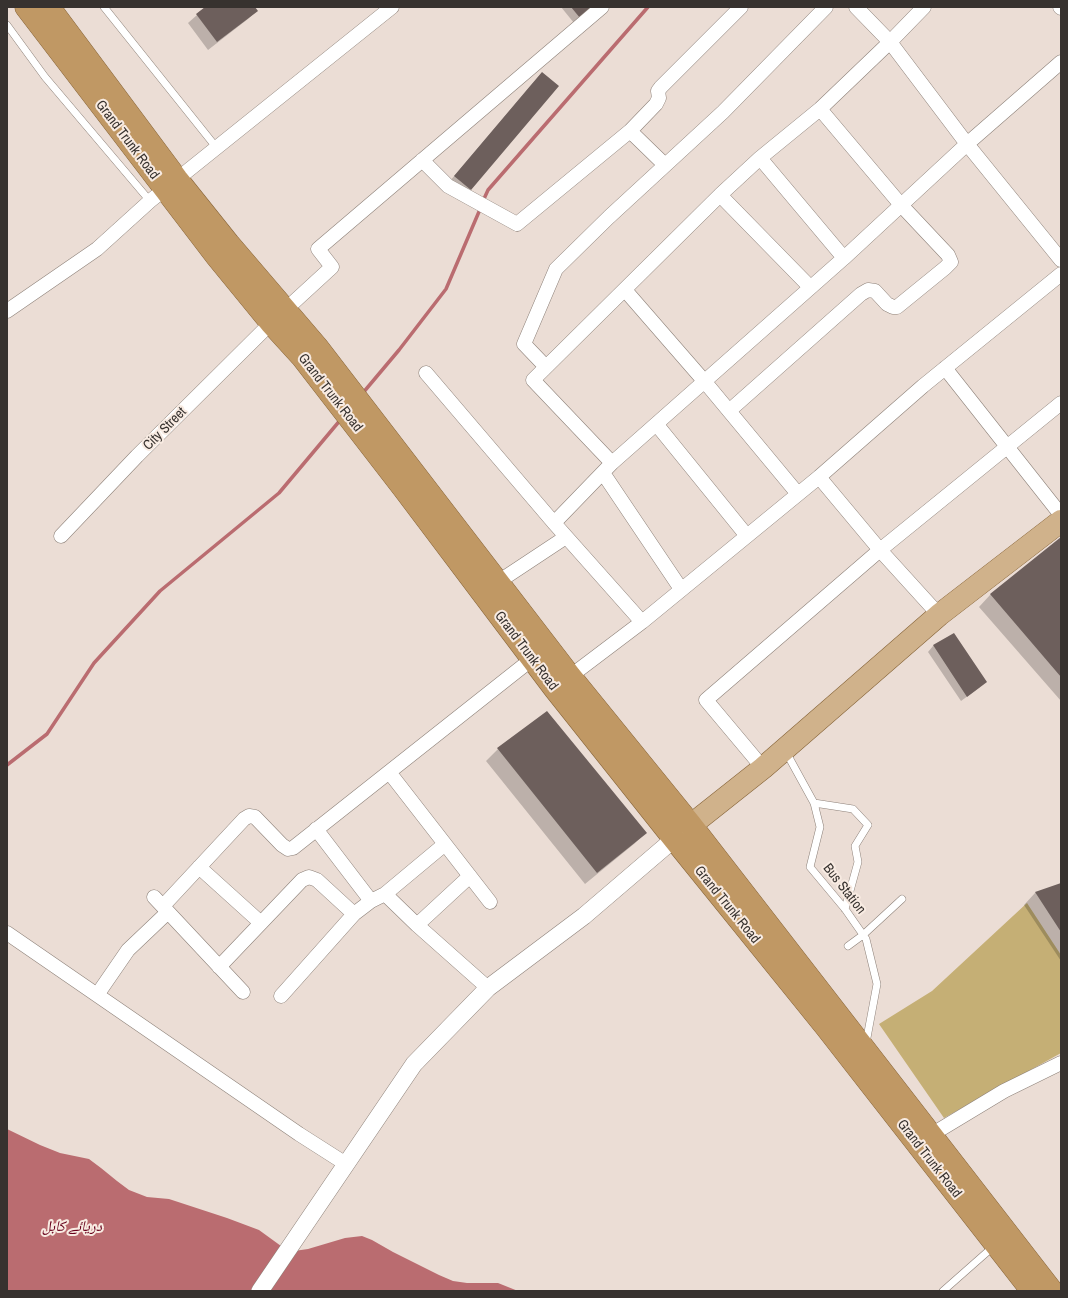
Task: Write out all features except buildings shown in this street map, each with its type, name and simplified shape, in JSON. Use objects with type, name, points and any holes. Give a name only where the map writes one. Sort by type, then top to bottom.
[{"type":"highway","name":"Grand Trunk Road","points":[[26,7],[164,190],[217,257],[278,317],[310,352],[412,485],[532,659],[562,682],[691,825],[1052,1291]]},
{"type":"highway","name":"Grand Trunk Road","points":[[49,7],[164,190]]},
{"type":"highway","name":"Grand Trunk Road","points":[[412,485],[498,582],[562,682],[674,839],[826,1027],[1032,1291]]},
{"type":"main road","points":[[674,839],[763,768],[939,615],[1061,520]]},
{"type":"street","points":[[7,311],[97,250],[164,190],[216,147],[392,7]]},
{"type":"street","points":[[602,7],[422,160],[448,186],[517,224],[630,131],[656,104],[659,98],[658,91],[661,87],[741,7]]},
{"type":"street","points":[[546,367],[524,344],[556,269],[609,217],[724,112],[826,7]]},
{"type":"street","points":[[856,7],[890,42],[967,144],[1061,260]]},
{"type":"street","points":[[681,589],[607,468],[533,380],[720,195],[760,158],[820,109],[924,7]]},
{"type":"street","points":[[554,523],[607,468],[844,258],[967,144],[1061,62]]},
{"type":"street","points":[[729,410],[868,290],[875,291],[887,304],[897,307],[951,262],[948,255],[901,205],[820,109]]},
{"type":"street","points":[[630,131],[665,165]]},
{"type":"street","points":[[760,158],[844,258]]},
{"type":"street","name":"City Street","points":[[61,536],[137,456],[278,317],[332,267],[318,249],[422,160]]},
{"type":"street","points":[[720,195],[810,288]]},
{"type":"street","points":[[562,682],[642,622],[819,477],[945,368],[1061,274]]},
{"type":"street","points":[[625,290],[729,410],[798,494]]},
{"type":"street","points":[[945,368],[1061,515]]},
{"type":"street","points":[[426,373],[566,537],[642,622]]},
{"type":"street","points":[[763,768],[706,700],[880,550],[1061,403]]},
{"type":"street","points":[[657,425],[747,536]]},
{"type":"street","points":[[819,477],[880,550],[939,615]]},
{"type":"street","points":[[498,582],[566,537]]},
{"type":"street","points":[[97,995],[161,905],[249,816],[255,817],[282,845],[288,849],[293,848],[532,659]]},
{"type":"street","points":[[389,772],[490,902]]},
{"type":"street","points":[[316,829],[371,901]]},
{"type":"street","points":[[260,1291],[414,1064],[488,988],[584,916],[674,839]]},
{"type":"street","points":[[281,996],[354,914],[371,901],[385,894],[445,844]]},
{"type":"street","points":[[199,867],[261,923]]},
{"type":"street","points":[[417,925],[470,876]]},
{"type":"street","points":[[219,967],[302,880],[309,877],[317,880],[354,914]]},
{"type":"street","points":[[385,894],[417,925],[488,988]]},
{"type":"street","points":[[161,905],[243,992]]},
{"type":"street","points":[[7,933],[299,1134],[346,1164]]},
{"type":"street","points":[[931,1135],[1004,1091],[1061,1063]]},
{"type":"lane","points":[[104,7],[216,147]]},
{"type":"lane","points":[[7,25],[45,77],[164,190]]},
{"type":"lane","name":"Bus Station","points":[[784,749],[814,803],[820,827],[810,867],[845,909],[866,939],[877,984],[865,1049]]},
{"type":"lane","points":[[814,803],[853,809],[868,825],[855,846],[858,862],[845,909]]},
{"type":"lane","points":[[848,946],[863,935],[902,899]]},
{"type":"lane","points":[[943,1291],[995,1244]]},
{"type":"shaded area","points":[[1027,903],[1061,955],[1061,1053],[944,1118],[879,1024],[932,991]]},
{"type":"water","name":"دریائے کابل","points":[[7,1129],[60,1153],[89,1159],[129,1190],[147,1197],[169,1199],[227,1218],[259,1230],[281,1246],[294,1251],[308,1249],[345,1238],[362,1236],[453,1281],[467,1283],[498,1283],[518,1291],[7,1291]]},
{"type":"waterway","points":[[483,201],[488,190],[648,7]]},
{"type":"waterway","points":[[362,394],[399,350],[446,289],[481,207]]},
{"type":"waterway","points":[[7,765],[47,734],[94,663],[160,591],[279,493],[342,418]]}]
